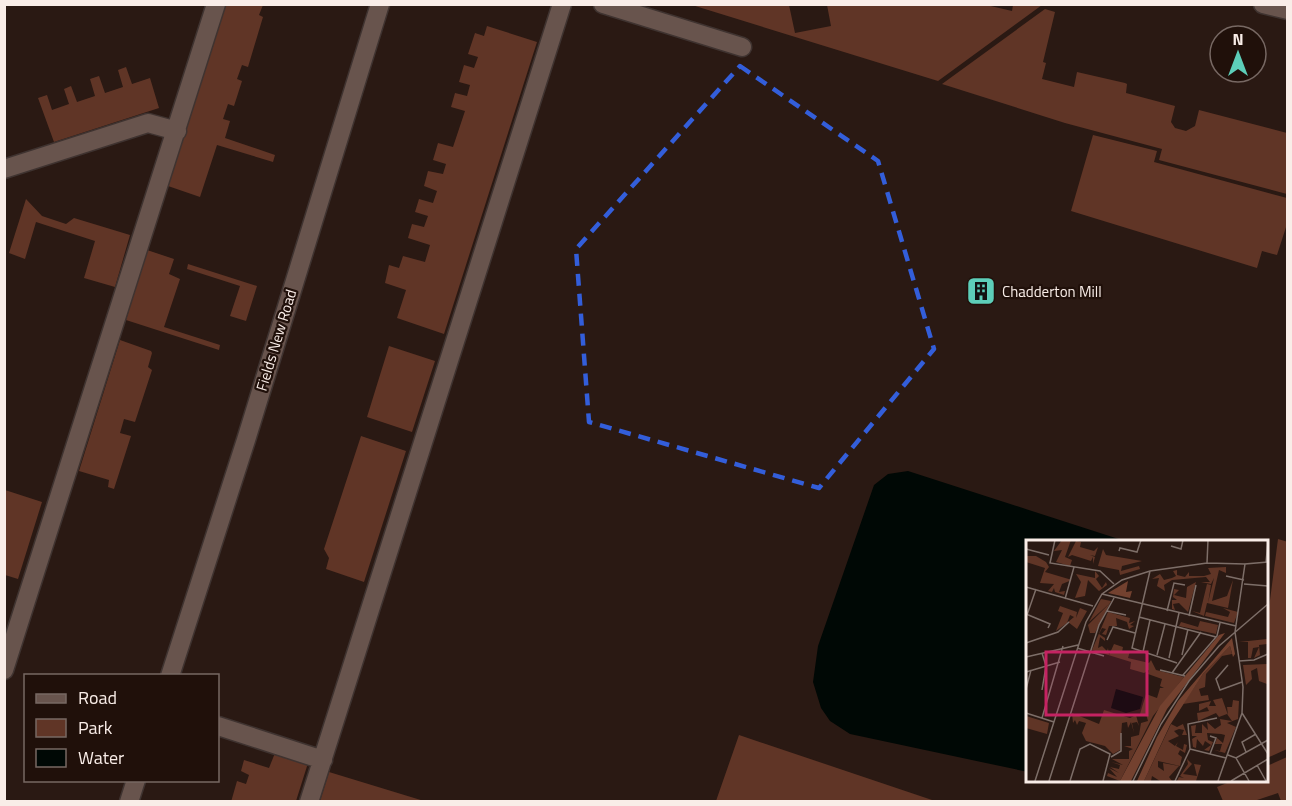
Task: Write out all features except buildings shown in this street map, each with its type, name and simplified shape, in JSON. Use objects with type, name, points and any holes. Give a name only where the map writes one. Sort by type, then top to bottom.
[{"type":"street","points":[[4,670],[216,4]]},
{"type":"street","name":"Fields New Road","points":[[170,674],[246,440],[380,4]]},
{"type":"street","points":[[309,801],[562,4]]},
{"type":"street","points":[[603,4],[742,47]]},
{"type":"street","points":[[1263,4],[1287,10]]},
{"type":"street","points":[[4,169],[148,123],[177,131]]},
{"type":"street","points":[[219,726],[323,760]]},
{"type":"street","points":[[129,801],[135,782]]},
{"type":"highlighted area","points":[[740,66],[878,161],[934,349],[819,488],[589,422],[576,249]]},
{"type":"green space","points":[[982,4],[1012,11],[1013,5],[1042,5],[938,81],[692,5],[789,5],[795,33],[831,26],[827,5]]},
{"type":"green space","points":[[225,5],[263,5],[259,15],[263,17],[248,67],[242,65],[237,79],[242,81],[234,106],[228,104],[223,119],[230,121],[225,138],[275,155],[273,162],[217,145],[200,197],[168,186]]},
{"type":"green space","points":[[1045,9],[1055,12],[1043,62],[1046,63],[1042,79],[1074,87],[1077,72],[1125,83],[1127,84],[1126,93],[1175,106],[1171,122],[1175,128],[1186,131],[1195,126],[1199,110],[1287,133],[1287,194],[1159,160],[1162,149],[1065,123],[942,84]]},
{"type":"green space","points":[[487,26],[537,42],[444,334],[397,318],[406,290],[385,283],[389,265],[399,268],[403,256],[425,262],[430,245],[408,238],[412,224],[424,227],[428,216],[415,212],[419,199],[433,203],[437,191],[424,186],[428,171],[443,174],[446,164],[433,160],[438,143],[453,147],[465,111],[451,107],[455,93],[467,96],[470,85],[459,82],[464,65],[474,68],[478,57],[468,54],[475,33],[484,36]]},
{"type":"green space","points":[[126,67],[132,84],[150,78],[159,108],[54,142],[38,98],[47,95],[52,110],[69,104],[64,89],[71,86],[77,102],[95,96],[90,79],[99,76],[105,93],[123,87],[118,70]]},
{"type":"green space","points":[[1093,135],[1157,151],[1154,162],[1287,198],[1287,224],[1277,255],[1262,251],[1257,268],[1071,211]]},
{"type":"green space","points":[[26,199],[42,216],[66,224],[74,218],[130,235],[115,287],[84,278],[95,241],[36,222],[25,259],[9,253]]},
{"type":"green space","points":[[147,250],[174,259],[169,274],[180,279],[164,327],[220,345],[219,350],[126,320]]},
{"type":"green space","points":[[188,264],[257,286],[246,321],[230,316],[240,286],[187,269]]},
{"type":"green space","points":[[120,340],[151,351],[148,367],[152,370],[135,422],[124,419],[120,433],[131,436],[114,489],[108,487],[109,480],[79,471]]},
{"type":"green space","points":[[389,346],[435,361],[412,432],[367,417]]},
{"type":"green space","points":[[361,436],[406,451],[364,582],[326,569],[329,558],[324,549]]},
{"type":"green space","points":[[5,490],[42,502],[18,579],[5,575]]},
{"type":"green space","points":[[1278,539],[1288,542],[1287,749],[1268,758],[1268,615]]},
{"type":"green space","points":[[739,735],[935,801],[716,801]]},
{"type":"green space","points":[[275,753],[308,763],[296,801],[231,802],[237,781],[246,784],[249,775],[241,771],[244,760],[269,768]]},
{"type":"green space","points":[[1287,757],[1287,801],[1281,801],[1278,793],[1254,801],[1223,801],[1217,787],[1230,782],[1268,782],[1268,766]]},
{"type":"green space","points":[[329,772],[424,801],[320,801]]},
{"type":"water","points":[[908,471],[1122,540],[1026,540],[1026,772],[850,734],[830,721],[821,708],[813,682],[818,646],[874,485],[888,474]]},
{"type":"place","name":"Chadderton Mill","points":[[981,291]]}]
